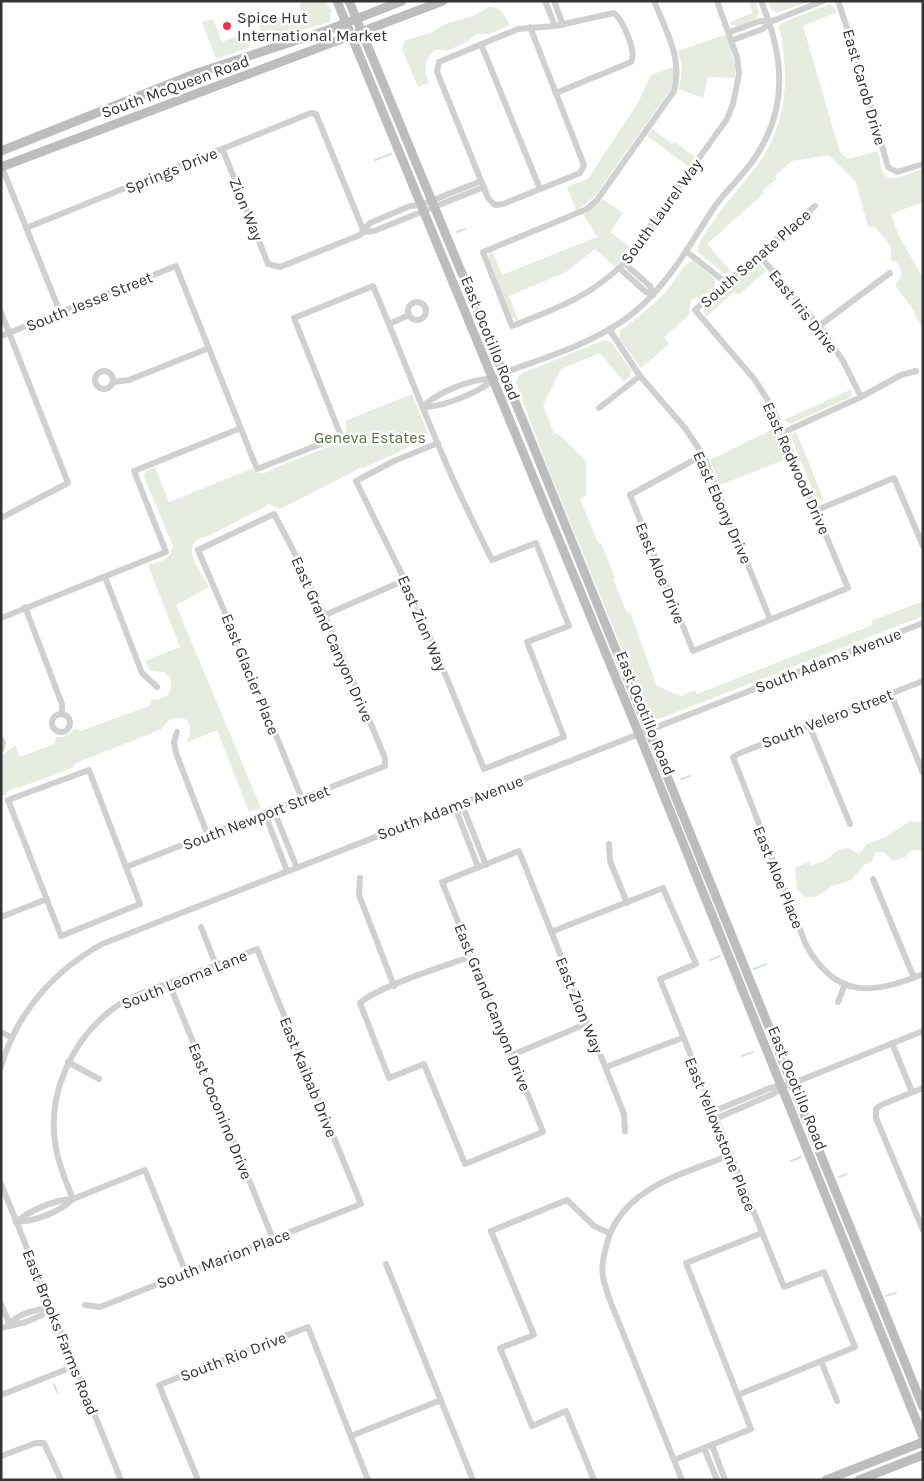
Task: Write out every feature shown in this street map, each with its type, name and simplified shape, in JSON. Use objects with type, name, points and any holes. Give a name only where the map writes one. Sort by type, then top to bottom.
[{"type":"main road","name":"East Ocotillo Road","points":[[337,1],[639,734],[923,1437]]},
{"type":"main road","name":"East Ocotillo Road","points":[[349,1],[649,730],[923,1407]]},
{"type":"main road","name":"South McQueen Road","points":[[1,151],[197,73],[346,23],[402,1]]},
{"type":"main road","name":"South McQueen Road","points":[[2,166],[362,33],[443,1]]},
{"type":"main road","points":[[826,1480],[923,1442]]},
{"type":"main road","points":[[859,1480],[923,1455]]},
{"type":"street","points":[[545,1],[555,26]]},
{"type":"street","points":[[554,1],[563,25]]},
{"type":"street","name":"South Laurel Way","points":[[654,1],[678,64],[678,77],[674,91],[597,200],[587,209],[483,252],[512,326],[566,306],[588,294],[622,265],[727,119],[737,91],[739,74],[733,40]]},
{"type":"street","points":[[717,1],[733,40],[763,29],[770,22],[823,1]]},
{"type":"street","points":[[422,408],[433,408],[467,394],[485,386],[492,379],[503,373],[557,353],[609,329],[638,310],[669,277],[715,206],[754,160],[773,120],[780,75],[777,45],[761,1]]},
{"type":"street","name":"East Carob Drive","points":[[838,1],[888,167],[893,171],[923,164]]},
{"type":"street","points":[[530,28],[584,165],[580,173],[540,189],[498,205],[491,202],[436,67],[443,59],[511,32],[530,28],[563,25],[614,13],[621,20],[633,50],[633,58],[628,65],[556,93]]},
{"type":"street","points":[[730,32],[760,21],[770,22]]},
{"type":"street","points":[[481,44],[540,189]]},
{"type":"street","name":"Springs Drive","points":[[26,228],[311,113],[316,114],[364,232]]},
{"type":"street","name":"Zion Way","points":[[222,150],[268,264],[273,267],[280,267],[364,232]]},
{"type":"street","points":[[2,166],[60,312]]},
{"type":"street","points":[[364,232],[374,231],[422,208],[483,184]]},
{"type":"street","points":[[364,232],[370,223],[410,206],[422,208]]},
{"type":"street","name":"South Senate Place","points":[[695,310],[815,206]]},
{"type":"street","points":[[390,215],[393,223]]},
{"type":"street","points":[[686,251],[726,283]]},
{"type":"street","name":"East Iris Drive","points":[[758,254],[820,326],[842,361],[861,397]]},
{"type":"street","points":[[622,265],[646,292],[653,295]]},
{"type":"street","name":"South Jesse Street","points":[[1,336],[176,266],[209,348]]},
{"type":"street","points":[[820,326],[890,273]]},
{"type":"street","points":[[113,382],[129,380],[209,348],[257,469],[342,436],[294,318],[373,286],[438,443]]},
{"type":"street","name":"East Redwood Drive","points":[[695,310],[754,380],[772,407],[817,510],[848,588],[770,619]]},
{"type":"street","points":[[1,312],[68,483],[1,518]]},
{"type":"street","points":[[389,324],[409,315]]},
{"type":"street","name":"East Ebony Drive","points":[[609,329],[640,376],[685,428],[703,455],[770,619]]},
{"type":"street","points":[[784,432],[861,397],[901,375],[916,371]]},
{"type":"street","points":[[599,408],[640,376]]},
{"type":"street","points":[[1,618],[166,552],[134,471],[241,428]]},
{"type":"street","name":"East Zion Way","points":[[438,443],[492,560],[536,543],[569,626],[527,642],[564,737],[484,769],[405,580],[356,481],[394,461],[438,443]]},
{"type":"street","name":"East Aloe Drive","points":[[703,455],[630,495],[693,651],[770,619]]},
{"type":"street","points":[[817,510],[894,478],[923,546]]},
{"type":"street","name":"East Glacier Place","points":[[274,514],[198,550],[302,799]]},
{"type":"street","name":"East Grand Canyon Drive","points":[[274,514],[325,615],[385,758],[385,766]]},
{"type":"street","points":[[105,577],[142,673],[157,687]]},
{"type":"street","points":[[325,615],[405,580]]},
{"type":"street","points":[[25,607],[62,704],[62,714]]},
{"type":"street","name":"South Adams Avenue","points":[[12,1038],[45,987],[89,951],[124,934],[923,623]]},
{"type":"street","name":"South Velero Street","points":[[733,757],[923,681]]},
{"type":"street","points":[[891,694],[923,773]]},
{"type":"street","points":[[810,725],[850,824]]},
{"type":"street","points":[[176,732],[174,742],[176,754],[208,836]]},
{"type":"street","points":[[1,739],[3,743],[1,750]]},
{"type":"street","name":"East Aloe Place","points":[[733,757],[806,945],[823,969],[845,984]]},
{"type":"street","name":"South Newport Street","points":[[126,867],[274,811],[385,766]]},
{"type":"street","points":[[89,770],[140,904],[61,936],[46,899],[8,800],[89,770]]},
{"type":"street","points":[[458,804],[465,812],[486,865],[478,868],[458,815],[458,804]]},
{"type":"street","points":[[274,811],[297,868]]},
{"type":"street","points":[[265,814],[287,872]]},
{"type":"street","points":[[551,932],[627,903],[610,861],[609,844]]},
{"type":"street","name":"East Zion Way","points":[[486,865],[519,851],[624,1114],[625,1131]]},
{"type":"street","name":"East Grand Canyon Drive","points":[[394,986],[365,998],[360,1003],[389,1078],[424,1064],[464,1164],[543,1132],[442,882],[478,868]]},
{"type":"street","points":[[360,878],[359,895],[394,986],[472,956]]},
{"type":"street","points":[[874,879],[914,978]]},
{"type":"street","name":"East Yellowstone Place","points":[[627,903],[663,888],[696,964],[660,979],[682,1038],[784,1287],[824,1272],[855,1347],[821,1362]]},
{"type":"street","points":[[1,917],[46,899]]},
{"type":"street","points":[[201,927],[216,966]]},
{"type":"street","name":"South Leoma Lane","points":[[73,1199],[60,1165],[53,1120],[60,1083],[68,1062],[88,1031],[114,1008],[139,994],[257,949]]},
{"type":"street","name":"East Kaibab Drive","points":[[257,949],[361,1204]]},
{"type":"street","points":[[838,1002],[845,984],[859,988],[884,988],[923,974]]},
{"type":"street","name":"East Coconino Drive","points":[[169,983],[274,1239]]},
{"type":"street","points":[[512,1055],[588,1023]]},
{"type":"street","points":[[713,1115],[773,1094],[782,1087],[923,1031]]},
{"type":"street","points":[[1,1032],[12,1038],[1,1067]]},
{"type":"street","points":[[606,1068],[682,1038]]},
{"type":"street","points":[[892,1043],[912,1092]]},
{"type":"street","points":[[68,1062],[99,1079]]},
{"type":"street","points":[[923,1088],[876,1109],[876,1118],[923,1230]]},
{"type":"street","points":[[682,1480],[611,1303],[603,1276],[602,1260],[610,1233],[628,1204],[652,1188],[730,1155]]},
{"type":"street","points":[[16,1222],[29,1221],[45,1215],[64,1207],[73,1199],[145,1170],[186,1273]]},
{"type":"street","name":"East Brooks Farms Road","points":[[1,1184],[121,1480]]},
{"type":"street","points":[[16,1222],[26,1214],[64,1199],[73,1199]]},
{"type":"street","points":[[594,1480],[566,1411],[532,1426],[500,1348],[534,1335],[491,1230],[566,1200],[594,1226],[610,1233]]},
{"type":"street","name":"South Marion Place","points":[[85,1305],[100,1307],[361,1204]]},
{"type":"street","points":[[42,1208],[45,1215]]},
{"type":"street","points":[[674,1460],[751,1429],[686,1263],[762,1233]]},
{"type":"street","points":[[386,1264],[473,1480]]},
{"type":"street","points":[[1,1304],[10,1325]]},
{"type":"street","points":[[1,1328],[10,1325],[15,1326],[24,1318],[42,1315],[51,1308]]},
{"type":"street","name":"South Rio Drive","points":[[198,1480],[159,1385],[308,1327],[351,1436]]},
{"type":"street","points":[[738,1395],[821,1362],[837,1401]]},
{"type":"street","points":[[1,1395],[75,1366]]},
{"type":"street","points":[[368,1480],[351,1436],[441,1400]]},
{"type":"street","points":[[1,1456],[36,1442],[44,1443],[61,1480]]},
{"type":"street","points":[[712,1445],[726,1480]]},
{"type":"street","points":[[704,1448],[717,1480]]},
{"type":"green space","points":[[304,1],[325,1],[331,9],[330,22],[264,41],[259,25],[301,12],[299,5]]},
{"type":"green space","points":[[755,1],[759,12],[756,19],[738,26],[731,25],[730,22],[752,13],[749,2]]},
{"type":"green space","points":[[768,1],[810,1],[777,13],[772,10]]},
{"type":"green space","points":[[829,4],[837,12],[803,26],[840,152],[848,159],[878,151],[882,171],[885,176],[890,178],[901,177],[923,169],[923,202],[891,214],[898,234],[923,279],[923,329],[914,314],[915,312],[895,285],[901,276],[901,271],[899,265],[891,260],[891,246],[875,227],[868,227],[856,182],[829,155],[792,161],[775,176],[777,178],[762,191],[764,193],[707,244],[731,271],[725,274],[698,252],[701,240],[724,206],[755,168],[766,152],[774,135],[784,100],[785,82],[785,63],[779,26],[782,23]]},
{"type":"green space","points":[[489,7],[500,10],[510,25],[489,34],[476,34],[467,42],[449,50],[435,50],[429,57],[426,65],[429,83],[418,87],[402,49],[404,41],[430,33],[448,23],[473,16]]},
{"type":"green space","points":[[213,19],[222,42],[246,33],[250,47],[216,59],[202,22]]},
{"type":"green space","points":[[727,34],[735,66],[735,78],[708,77],[703,98],[679,89],[682,67],[678,51]]},
{"type":"green space","points":[[675,66],[675,78],[670,90],[595,196],[576,211],[567,187],[588,179],[638,103],[651,75]]},
{"type":"green space","points":[[652,129],[672,144],[675,142],[695,157],[689,167],[647,136]]},
{"type":"green space","points":[[603,199],[623,213],[610,232],[630,247],[615,267],[595,249],[566,272],[509,296],[518,320],[512,318],[489,258],[489,253],[492,251],[502,275],[597,237],[584,215]]},
{"type":"green space","points":[[693,261],[715,279],[715,286],[705,295],[691,300],[689,315],[664,337],[669,344],[641,368],[619,338],[620,331],[660,298],[669,289],[684,267]]},
{"type":"green space","points":[[755,264],[760,264],[766,271],[738,295],[734,292],[706,317],[703,311],[705,306]]},
{"type":"green space","points":[[604,340],[611,342],[631,370],[630,376],[624,382],[600,353],[561,369],[543,405],[554,434],[557,433],[586,461],[586,496],[580,499],[598,543],[601,543],[627,613],[630,612],[657,686],[681,696],[695,690],[697,694],[873,625],[871,621],[923,601],[923,616],[656,720],[650,717],[545,461],[516,382],[523,373]]},
{"type":"green space","points":[[852,389],[851,397],[790,424],[784,420]]},
{"type":"green space","name":"Geneva Estates","points":[[412,394],[428,434],[426,439],[360,468],[280,509],[269,504],[198,540],[193,545],[193,558],[209,587],[176,605],[261,808],[249,812],[217,730],[186,743],[190,734],[190,726],[187,720],[179,718],[173,718],[162,729],[76,763],[72,768],[21,787],[13,788],[5,796],[1,794],[1,756],[15,745],[20,757],[54,744],[57,737],[63,737],[74,729],[81,731],[149,706],[152,699],[162,699],[170,691],[170,678],[164,672],[151,671],[145,661],[180,647],[148,565],[167,558],[173,546],[144,477],[146,471],[155,467],[169,502],[251,469],[260,473],[268,472],[341,442],[347,430],[345,421]]},
{"type":"green space","points":[[777,427],[791,457],[720,485],[710,460]]},
{"type":"green space","points":[[796,431],[824,501],[816,498],[792,439],[792,435]]},
{"type":"green space","points":[[910,821],[923,822],[923,850],[911,850],[905,857],[893,861],[884,852],[876,852],[872,861],[865,864],[851,880],[832,886],[816,897],[805,897],[797,889],[795,868],[808,862],[811,865],[821,862],[828,859],[834,852],[848,848],[859,854],[867,844],[886,837]]},
{"type":"waterway","points":[[375,160],[391,154]]},
{"type":"waterway","points":[[457,232],[465,229]]},
{"type":"waterway","points":[[681,779],[690,776]]},
{"type":"waterway","points":[[710,960],[720,956]]},
{"type":"waterway","points":[[754,969],[766,964]]},
{"type":"waterway","points":[[742,1056],[753,1052]]},
{"type":"waterway","points":[[791,1161],[801,1157]]},
{"type":"waterway","points":[[839,1177],[847,1174]]},
{"type":"waterway","points":[[886,1296],[896,1293]]},
{"type":"waterway","points":[[54,1384],[57,1392]]},
{"type":"place","name":"Spice Hut International Market","points":[[227,26]]}]
